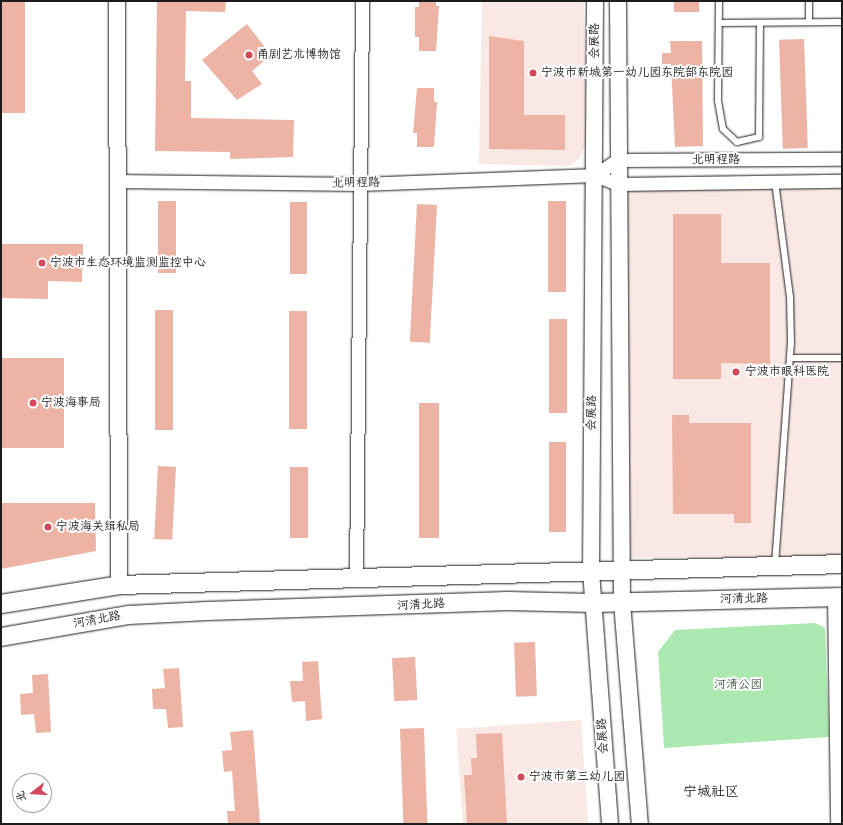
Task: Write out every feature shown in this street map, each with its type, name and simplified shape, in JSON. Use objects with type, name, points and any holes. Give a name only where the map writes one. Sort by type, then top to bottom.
[{"type":"main road","points":[[1,604],[119,585],[842,564]]},
{"type":"main road","name":"河清北路","points":[[1,637],[129,615],[508,601],[593,603],[838,597]]},
{"type":"street","points":[[117,1],[116,181],[119,585]]},
{"type":"street","points":[[356,578],[362,1]]},
{"type":"street","name":"会展路","points":[[595,1],[595,175],[591,571],[610,824]]},
{"type":"street","name":"会展路","points":[[618,1],[617,184],[622,602],[640,824]]},
{"type":"street","name":"北明程路","points":[[617,160],[842,159]]},
{"type":"street","points":[[595,175],[617,160]]},
{"type":"street","name":"北明程路","points":[[116,181],[360,184],[595,175],[617,184],[842,181]]},
{"type":"street","points":[[838,597],[838,824]]},
{"type":"lane","points":[[719,1],[718,101],[723,129],[737,142],[759,137],[760,23]]},
{"type":"lane","points":[[809,1],[809,22]]},
{"type":"lane","points":[[719,23],[842,22]]},
{"type":"lane","points":[[775,182],[790,297],[790,358],[775,566]]},
{"type":"lane","points":[[790,358],[842,358]]},
{"type":"shaded area","name":"宁波市新城第一幼儿园东院部东院园","points":[[482,1],[584,1],[586,145],[580,158],[570,166],[479,164]]},
{"type":"shaded area","name":"宁波市眼科医院","points":[[628,187],[842,187],[842,558],[628,558]]},
{"type":"shaded area","name":"宁波市第三幼儿园","points":[[581,720],[588,824],[463,824],[456,729]]},
{"type":"green space","name":"河清公园","points":[[815,623],[825,628],[829,737],[664,748],[658,652],[675,630]]},
{"type":"building","points":[[1,1],[25,1],[25,113],[1,113]]},
{"type":"building","points":[[157,1],[226,1],[225,12],[186,11],[185,81],[191,81],[191,118],[294,120],[293,157],[230,159],[230,152],[155,151]]},
{"type":"building","points":[[419,1],[436,1],[436,6],[439,6],[436,51],[419,51],[419,37],[415,37],[415,7],[419,7]]},
{"type":"building","points":[[674,1],[699,1],[699,12],[674,12]]},
{"type":"building","points":[[247,24],[271,55],[252,71],[262,84],[237,100],[202,60]]},
{"type":"building","points":[[489,36],[524,41],[524,115],[565,115],[565,150],[489,149]]},
{"type":"building","points":[[804,39],[808,148],[783,149],[779,40]]},
{"type":"building","points":[[670,41],[702,41],[703,146],[675,147],[671,64],[662,64],[662,53],[671,53]]},
{"type":"building","points":[[417,88],[434,88],[434,102],[437,102],[434,147],[417,147],[417,133],[413,133]]},
{"type":"building","points":[[158,201],[176,201],[176,273],[158,273]]},
{"type":"building","points":[[548,201],[566,201],[566,292],[548,292]]},
{"type":"building","points":[[290,202],[307,202],[307,274],[290,274]]},
{"type":"building","points":[[417,204],[437,205],[430,343],[410,342]]},
{"type":"building","points":[[673,214],[721,214],[721,263],[770,263],[770,364],[721,363],[721,379],[673,379]]},
{"type":"building","name":"宁波市生态环境监测监控中心","points":[[1,244],[83,244],[82,282],[48,281],[48,299],[1,298]]},
{"type":"building","points":[[155,310],[173,310],[173,430],[155,430]]},
{"type":"building","points":[[289,311],[307,311],[307,429],[289,429]]},
{"type":"building","points":[[549,319],[567,319],[567,413],[549,413]]},
{"type":"building","name":"宁波海事局","points":[[1,358],[64,358],[64,448],[1,448]]},
{"type":"building","points":[[419,403],[439,403],[439,538],[419,538]]},
{"type":"building","points":[[672,415],[689,415],[689,423],[751,423],[751,523],[734,523],[734,514],[673,514]]},
{"type":"building","points":[[549,442],[566,442],[566,532],[549,532]]},
{"type":"building","points":[[158,466],[176,467],[172,540],[154,539]]},
{"type":"building","points":[[290,467],[308,467],[308,538],[290,538]]},
{"type":"building","name":"宁波海关缉私局","points":[[1,503],[95,503],[96,551],[1,569]]},
{"type":"building","points":[[535,642],[537,696],[516,697],[514,643]]},
{"type":"building","points":[[415,657],[417,700],[394,701],[392,658]]},
{"type":"building","points":[[318,661],[322,719],[306,721],[305,701],[292,702],[290,681],[303,681],[302,662]]},
{"type":"building","points":[[179,668],[183,727],[168,728],[166,709],[153,709],[152,689],[165,688],[163,669]]},
{"type":"building","points":[[48,674],[51,732],[36,733],[34,714],[21,715],[20,694],[33,693],[32,675]]},
{"type":"building","points":[[424,728],[427,824],[403,824],[400,729]]},
{"type":"building","points":[[253,730],[260,824],[228,824],[227,811],[235,811],[232,771],[224,772],[222,751],[232,750],[230,732]]},
{"type":"building","points":[[502,733],[507,824],[467,824],[464,775],[472,775],[471,758],[477,758],[476,734]]},
{"type":"place","name":"甬剧艺术博物馆","points":[[249,55]]},
{"type":"place","name":"宁波市新城第一幼儿园东院部东院园","points":[[533,73]]},
{"type":"place","name":"宁波市生态环境监测监控中心","points":[[42,263]]},
{"type":"place","name":"宁波市眼科医院","points":[[736,372]]},
{"type":"place","name":"宁波海事局","points":[[33,403]]},
{"type":"place","name":"宁波海关缉私局","points":[[48,527]]},
{"type":"place","name":"宁波市第三幼儿园","points":[[521,777]]},
{"type":"district","name":"宁城社区","points":[[711,792]]}]
